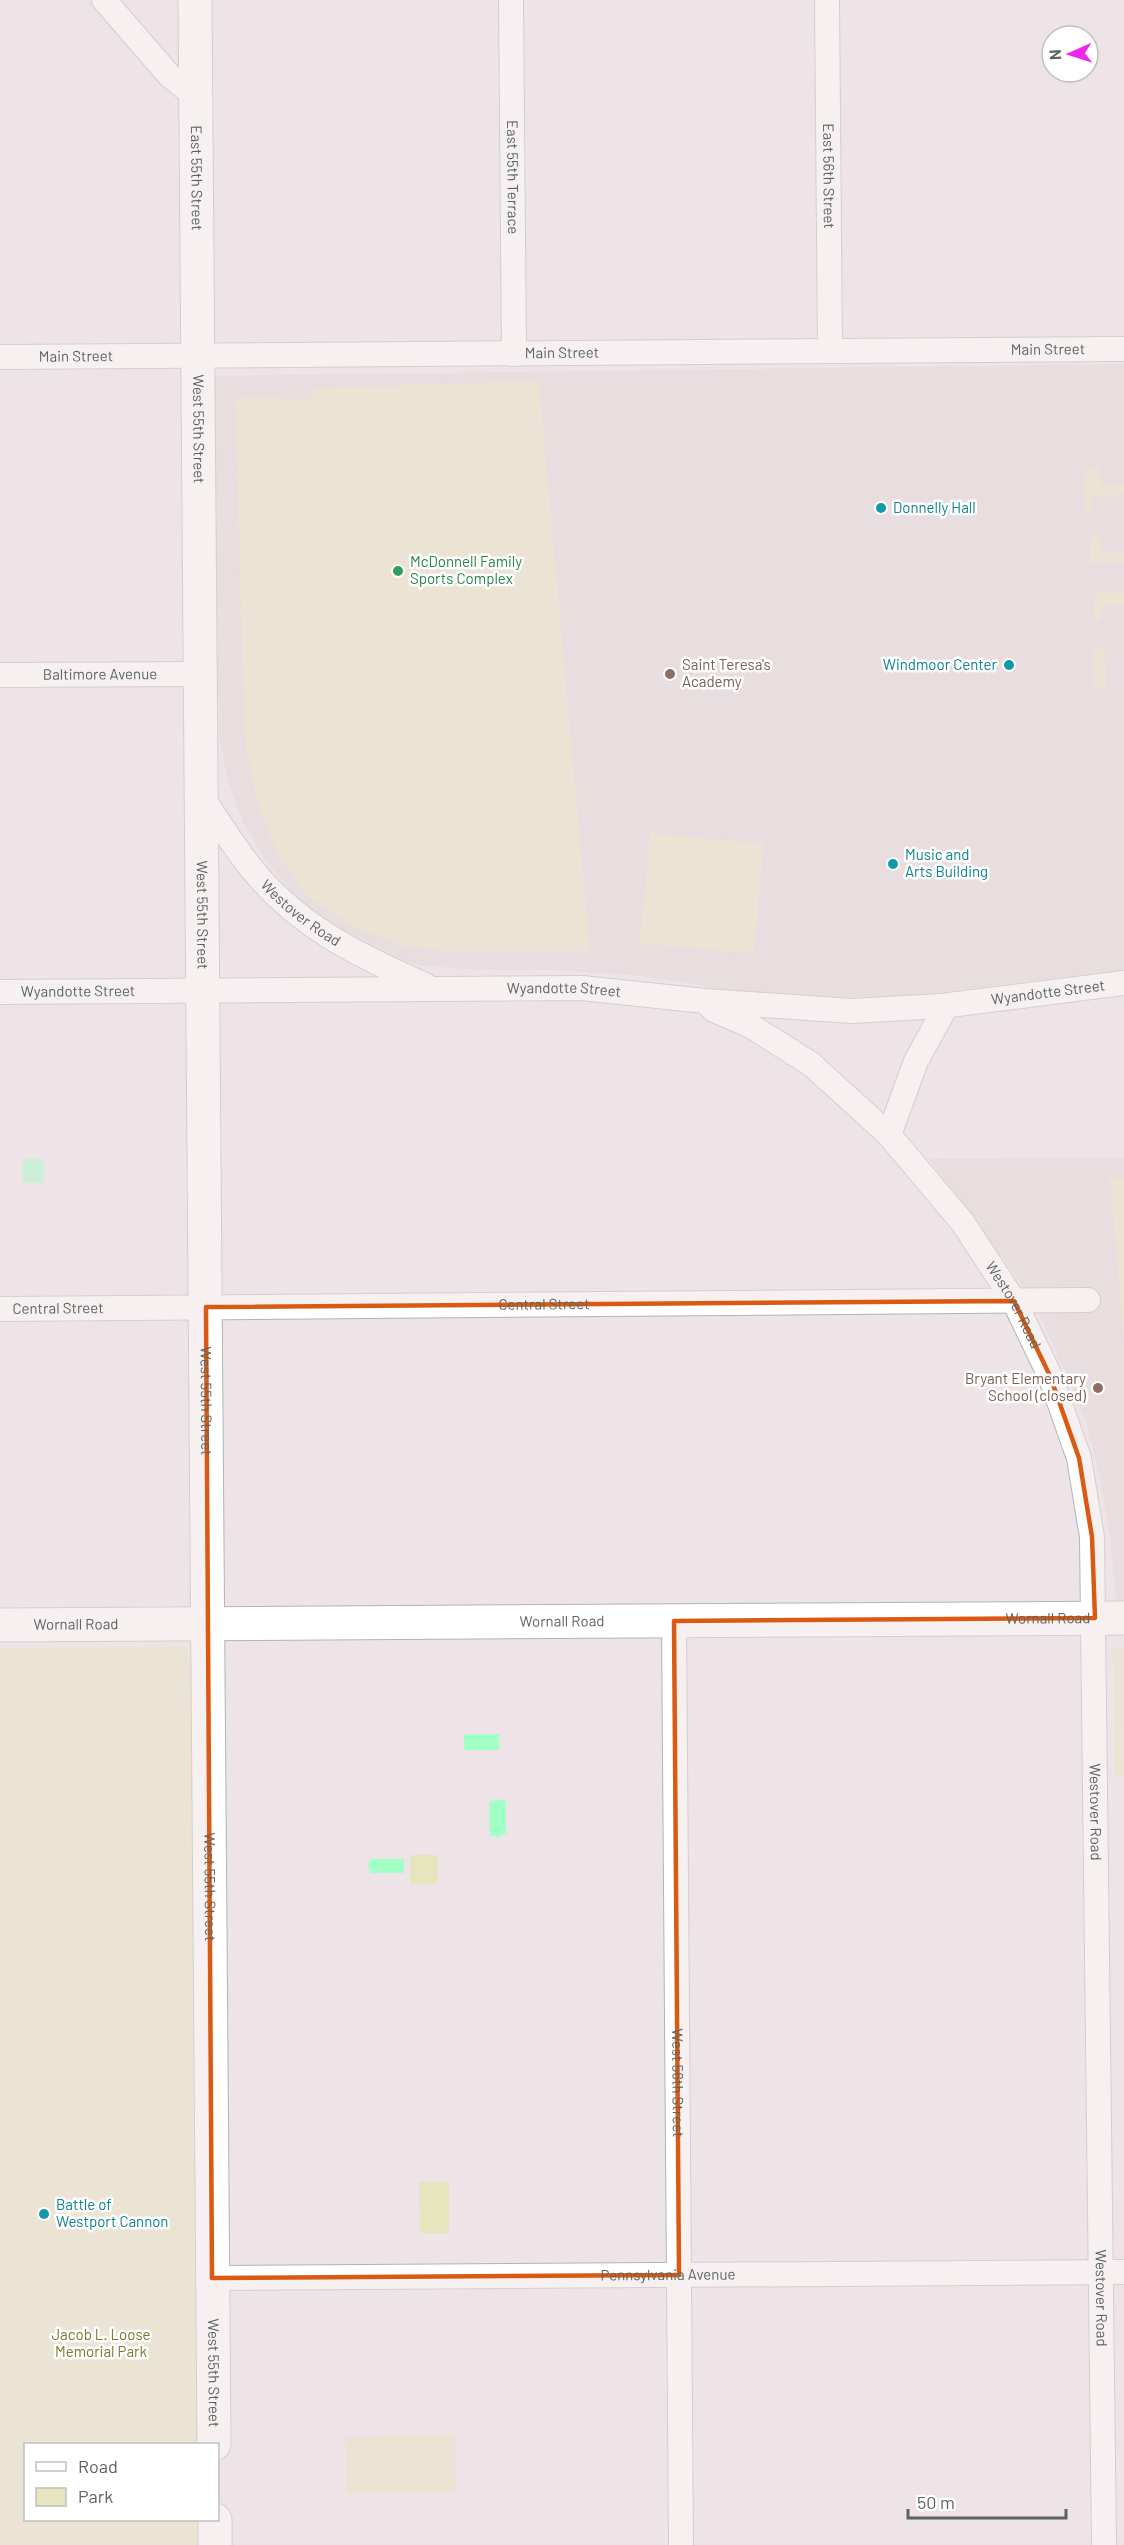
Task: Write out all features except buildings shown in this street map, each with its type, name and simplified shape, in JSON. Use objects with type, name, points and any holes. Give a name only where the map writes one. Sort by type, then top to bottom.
[{"type":"main road","name":"East 55th Street","points":[[195,0],[197,356]]},
{"type":"main road","name":"West 55th Street","points":[[197,356],[214,2443]]},
{"type":"main road","name":"Wornall Road","points":[[0,1625],[1109,1618]]},
{"type":"main road","points":[[215,2521],[215,2545]]},
{"type":"street","points":[[104,0],[169,75],[196,97]]},
{"type":"street","name":"East 55th Terrace","points":[[511,0],[514,354]]},
{"type":"street","name":"East 56th Street","points":[[827,0],[830,351]]},
{"type":"street","name":"Main Street","points":[[0,357],[1124,349]]},
{"type":"street","name":"Baltimore Avenue","points":[[0,675],[200,674]]},
{"type":"street","name":"Westover Road","points":[[201,795],[249,865],[298,916],[358,955],[434,989]]},
{"type":"street","name":"Wyandotte Street","points":[[0,992],[582,988],[705,1001],[852,1011],[941,1006],[1124,983]]},
{"type":"street","name":"Westover Road","points":[[705,1001],[714,1010],[751,1026],[811,1064],[889,1135],[963,1223],[1014,1300],[1050,1376],[1078,1458],[1109,1618],[1113,2272],[1104,2545]]},
{"type":"street","points":[[889,1135],[916,1061],[942,1014],[941,1006]]},
{"type":"street","name":"Central Street","points":[[0,1309],[1088,1300]]},
{"type":"street","name":"West 56th Street","points":[[674,1621],[681,2545]]},
{"type":"street","name":"Pennsylvania Avenue","points":[[212,2278],[1113,2272]]},
{"type":"highlighted area","points":[[1014,1301],[1050,1376],[1079,1458],[1092,1537],[1095,1618],[674,1621],[679,2275],[212,2278],[206,1307]]},
{"type":"shaded area","name":"Saint Teresa's Academy","points":[[1124,364],[1124,972],[1103,972],[901,997],[823,997],[743,992],[634,975],[549,970],[477,970],[417,965],[372,950],[320,918],[295,895],[264,859],[243,822],[228,781],[219,736],[213,376]]},
{"type":"shaded area","name":"Bryant Elementary School (closed)","points":[[1124,1158],[1123,1605],[1116,1597],[1111,1544],[1100,1477],[1086,1421],[1058,1355],[1038,1312],[1015,1275],[929,1159]]},
{"type":"shaded area","points":[[23,1159],[44,1159],[44,1183],[23,1183]]},
{"type":"shaded area","points":[[464,1734],[499,1734],[499,1750],[464,1750]]},
{"type":"shaded area","points":[[497,1799],[506,1801],[506,1833],[500,1837],[490,1836],[489,1802]]},
{"type":"shaded area","points":[[371,1859],[404,1859],[404,1873],[371,1873],[368,1865]]},
{"type":"green space","name":"McDonnell Family Sports Complex","points":[[539,381],[590,951],[439,951],[401,945],[351,926],[307,896],[278,856],[257,801],[245,744],[235,398],[312,399],[314,388]]},
{"type":"green space","points":[[1100,468],[1101,485],[1124,485],[1124,495],[1092,496],[1092,510],[1089,513],[1084,507],[1085,469]]},
{"type":"green space","points":[[1092,535],[1097,535],[1101,539],[1101,553],[1124,553],[1124,562],[1091,563],[1089,539]]},
{"type":"green space","points":[[1124,592],[1124,605],[1102,605],[1101,617],[1098,621],[1093,616],[1095,594]]},
{"type":"green space","points":[[1093,648],[1105,650],[1106,686],[1103,689],[1093,686]]},
{"type":"green space","points":[[650,833],[764,844],[754,954],[640,943]]},
{"type":"green space","points":[[1110,1178],[1124,1178],[1124,1341]]},
{"type":"green space","name":"Jacob L. Loose Memorial Park","points":[[180,1646],[192,1652],[202,2443],[24,2443],[24,2521],[203,2521],[203,2545],[0,2545],[0,1648]]},
{"type":"green space","points":[[1113,1648],[1123,1648],[1124,1775],[1114,1776]]},
{"type":"green space","points":[[410,1855],[438,1855],[438,1883],[410,1884]]},
{"type":"green space","points":[[419,2182],[449,2182],[449,2233],[420,2233]]},
{"type":"green space","points":[[455,2435],[456,2492],[346,2494],[345,2437]]},
{"type":"place","name":"Donnelly Hall","points":[[881,508]]},
{"type":"place","name":"McDonnell Family Sports Complex","points":[[398,571]]},
{"type":"place","name":"Windmoor Center","points":[[1009,665]]},
{"type":"place","name":"Saint Teresa's Academy","points":[[670,674]]},
{"type":"place","name":"Music and Arts Building","points":[[893,864]]},
{"type":"place","name":"Bryant Elementary School (closed)","points":[[1098,1388]]},
{"type":"place","name":"Battle of Westport Cannon","points":[[44,2214]]}]
